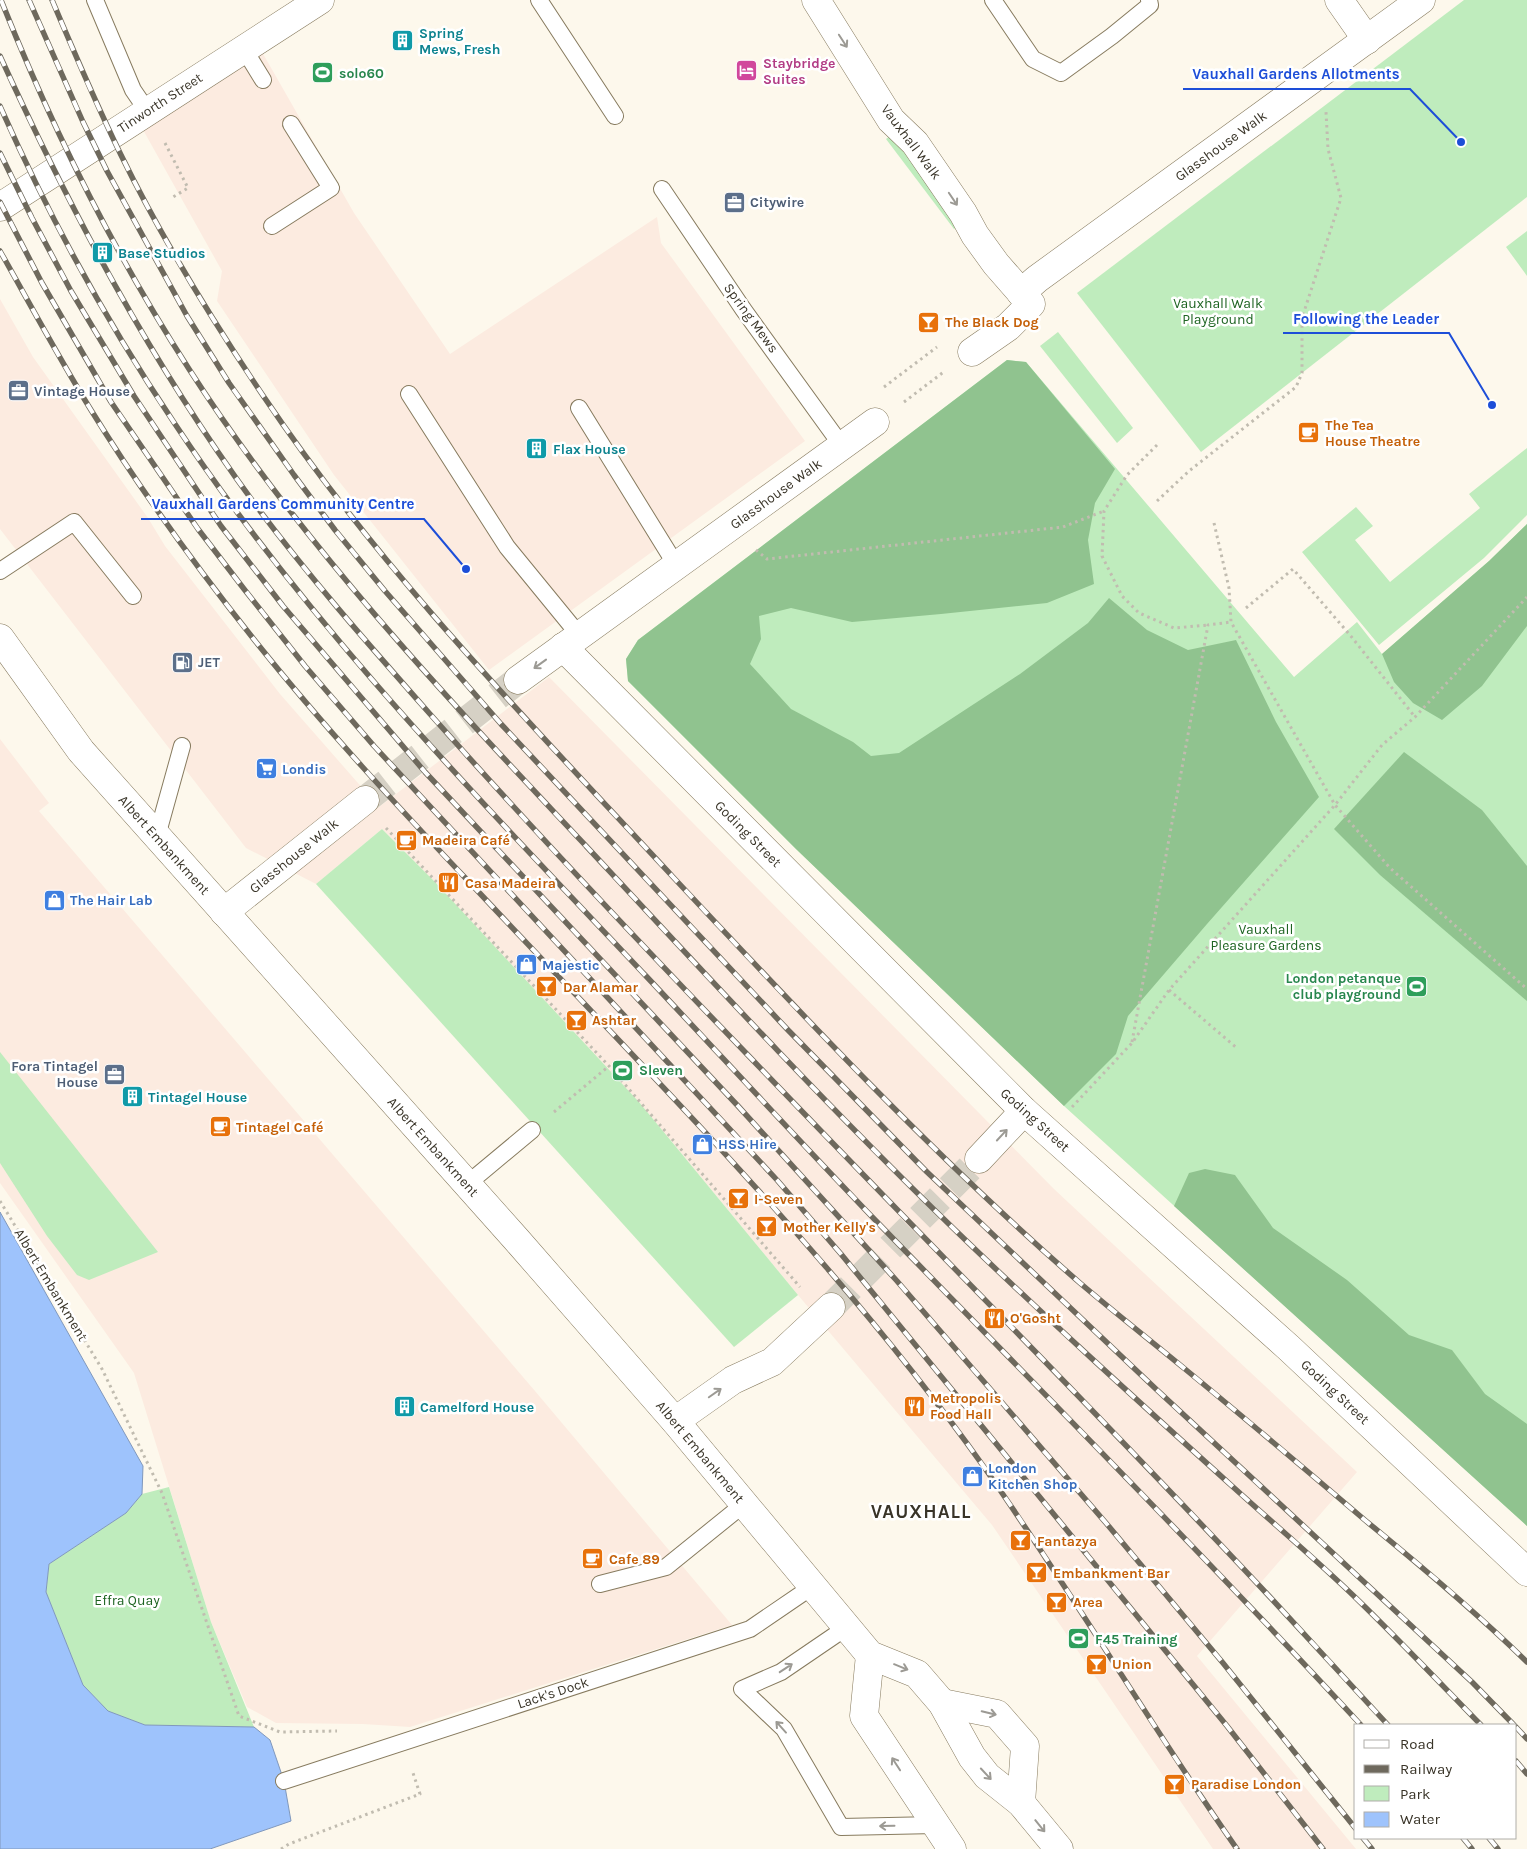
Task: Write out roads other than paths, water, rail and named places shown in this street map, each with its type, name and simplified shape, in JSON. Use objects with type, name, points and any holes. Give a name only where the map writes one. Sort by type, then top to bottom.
[{"type":"street","name":"Tinworth Street","points":[[0,207],[320,0]]},
{"type":"street","points":[[1339,0],[1367,40]]},
{"type":"street","name":"Glasshouse Walk","points":[[972,352],[1008,327],[1037,279],[1422,0]]},
{"type":"street","name":"Vauxhall Walk","points":[[818,1],[891,120],[915,143],[963,213],[974,235],[1026,298]]},
{"type":"street","name":"Glasshouse Walk","points":[[518,680],[875,422]]},
{"type":"street","name":"Albert Embankment","points":[[0,638],[82,751],[516,1239],[675,1421],[870,1655],[917,1674],[942,1703],[972,1757],[987,1776],[1021,1803],[1059,1849]]},
{"type":"street","name":"Goding Street","points":[[571,641],[1024,1111],[1289,1348],[1527,1572]]},
{"type":"street","name":"Glasshouse Walk","points":[[224,912],[363,801]]},
{"type":"street","points":[[979,1159],[1024,1111]]},
{"type":"street","points":[[675,1421],[734,1380],[772,1362],[827,1310]]},
{"type":"street","points":[[870,1655],[864,1716],[952,1849]]},
{"type":"street","points":[[942,1703],[997,1714],[1024,1746],[1021,1803]]},
{"type":"lane","points":[[95,0],[133,90],[148,112]]},
{"type":"lane","points":[[539,0],[615,116]]},
{"type":"lane","points":[[993,0],[1033,59],[1060,73],[1112,36],[1150,4],[1149,0]]},
{"type":"lane","points":[[244,49],[262,80]]},
{"type":"lane","points":[[272,226],[331,188],[291,124]]},
{"type":"lane","name":"Spring Mews","points":[[662,189],[743,309],[842,446]]},
{"type":"lane","points":[[409,394],[507,547],[571,641]]},
{"type":"lane","points":[[579,408],[676,565]]},
{"type":"lane","points":[[0,571],[74,522],[133,596]]},
{"type":"lane","points":[[157,836],[182,746]]},
{"type":"lane","points":[[466,1185],[532,1130]]},
{"type":"lane","points":[[600,1584],[666,1568],[744,1504]]},
{"type":"lane","name":"Lack's Dock","points":[[284,1781],[750,1629],[813,1586]]},
{"type":"lane","points":[[847,1627],[781,1672],[742,1689],[784,1730],[841,1827],[936,1825]]},
{"type":"water","points":[[0,1212],[143,1466],[142,1494],[126,1513],[49,1564],[46,1592],[83,1685],[108,1711],[145,1725],[254,1727],[270,1740],[284,1781],[291,1821],[210,1849],[0,1849]]},
{"type":"tunnel","points":[[365,800],[518,680]]},
{"type":"tunnel","points":[[831,1307],[979,1159]]},
{"type":"railway","points":[[1,0],[41,95],[86,189],[161,325],[232,433],[278,496],[376,616],[480,732],[676,943],[906,1182],[1056,1326],[1344,1587],[1391,1632],[1480,1724]]},
{"type":"railway","points":[[29,0],[83,122],[107,171],[187,316],[229,383],[294,475],[335,530],[385,591],[501,724],[787,1029],[927,1172],[1157,1390],[1472,1682],[1513,1724]]},
{"type":"railway","points":[[52,0],[121,155],[188,279],[225,339],[310,462],[358,524],[459,645],[565,762],[771,982],[871,1085],[974,1186],[1080,1283],[1428,1572],[1527,1662]]},
{"type":"railway","points":[[0,56],[27,115],[85,230],[147,341],[216,450],[254,503],[318,584],[430,714],[585,884],[809,1119],[1204,1527],[1387,1724]]},
{"type":"railway","points":[[0,106],[38,188],[80,269],[150,386],[227,498],[282,571],[339,641],[459,777],[821,1163],[1182,1536],[1360,1724]]},
{"type":"railway","points":[[0,153],[71,291],[134,396],[221,526],[283,606],[425,772],[738,1106],[897,1281],[1106,1523],[1223,1663],[1354,1827]]},
{"type":"railway","points":[[0,202],[42,283],[111,402],[198,529],[305,666],[374,746],[777,1180],[841,1254],[1227,1726],[1323,1849]]},
{"type":"railway","points":[[0,251],[68,371],[110,440],[170,529],[234,614],[308,705],[362,766],[740,1170],[826,1267],[887,1340],[927,1390],[1017,1514],[1204,1802],[1237,1849]]},
{"type":"railway","points":[[1517,1728],[1527,1739]]},
{"type":"railway","points":[[1517,1762],[1527,1774]]},
{"type":"railway","points":[[1364,1839],[1372,1849]]},
{"type":"railway","points":[[1464,1839],[1472,1849]]},
{"type":"railway","points":[[1490,1839],[1498,1849]]},
{"type":"place","name":"Spring Mews, Fresh","points":[[403,41]]},
{"type":"place","name":"Staybridge Suites","points":[[747,71]]},
{"type":"place","name":"solo60","points":[[323,73]]},
{"type":"place","name":"Vauxhall Gardens Allotments","points":[[1461,142]]},
{"type":"place","name":"Citywire","points":[[734,202]]},
{"type":"place","name":"Base Studios","points":[[102,253]]},
{"type":"place","name":"The Black Dog","points":[[929,322]]},
{"type":"place","name":"Vintage House","points":[[18,391]]},
{"type":"place","name":"Following the Leader","points":[[1492,405]]},
{"type":"place","name":"The Tea House Theatre","points":[[1309,433]]},
{"type":"place","name":"Flax House","points":[[537,449]]},
{"type":"place","name":"Vauxhall Gardens Community Centre","points":[[466,569]]},
{"type":"place","name":"JET","points":[[182,662]]},
{"type":"place","name":"Londis","points":[[266,769]]},
{"type":"place","name":"Madeira Café","points":[[406,840]]},
{"type":"place","name":"Casa Madeira","points":[[449,883]]},
{"type":"place","name":"The Hair Lab","points":[[54,900]]},
{"type":"place","name":"Majestic","points":[[526,965]]},
{"type":"place","name":"London petanque club playground","points":[[1417,986]]},
{"type":"place","name":"Dar Alamar","points":[[547,987]]},
{"type":"place","name":"Ashtar","points":[[576,1020]]},
{"type":"place","name":"Sleven","points":[[623,1070]]},
{"type":"place","name":"Fora Tintagel House","points":[[114,1074]]},
{"type":"place","name":"Tintagel House","points":[[132,1097]]},
{"type":"place","name":"Tintagel Café","points":[[220,1127]]},
{"type":"place","name":"HSS Hire","points":[[702,1144]]},
{"type":"place","name":"I-Seven","points":[[738,1199]]},
{"type":"place","name":"Mother Kelly's","points":[[767,1227]]},
{"type":"place","name":"O'Gosht","points":[[994,1318]]},
{"type":"place","name":"Metropolis Food Hall","points":[[914,1406]]},
{"type":"place","name":"Camelford House","points":[[404,1407]]},
{"type":"place","name":"London Kitchen Shop","points":[[972,1476]]},
{"type":"place","name":"Fantazya","points":[[1021,1541]]},
{"type":"place","name":"Cafe 89","points":[[593,1559]]},
{"type":"place","name":"Embankment Bar","points":[[1037,1573]]},
{"type":"place","name":"Area","points":[[1057,1602]]},
{"type":"place","name":"F45 Training","points":[[1079,1639]]},
{"type":"place","name":"Union","points":[[1096,1664]]},
{"type":"place","name":"Paradise London","points":[[1175,1784]]},
{"type":"district","name":"VAUXHALL","points":[[921,1512]]},
{"type":"park label","name":"Vauxhall Walk Playground","points":[[1218,312]]},
{"type":"park label","name":"Vauxhall Pleasure Gardens","points":[[1266,938]]},
{"type":"park label","name":"Effra Quay","points":[[127,1600]]}]
